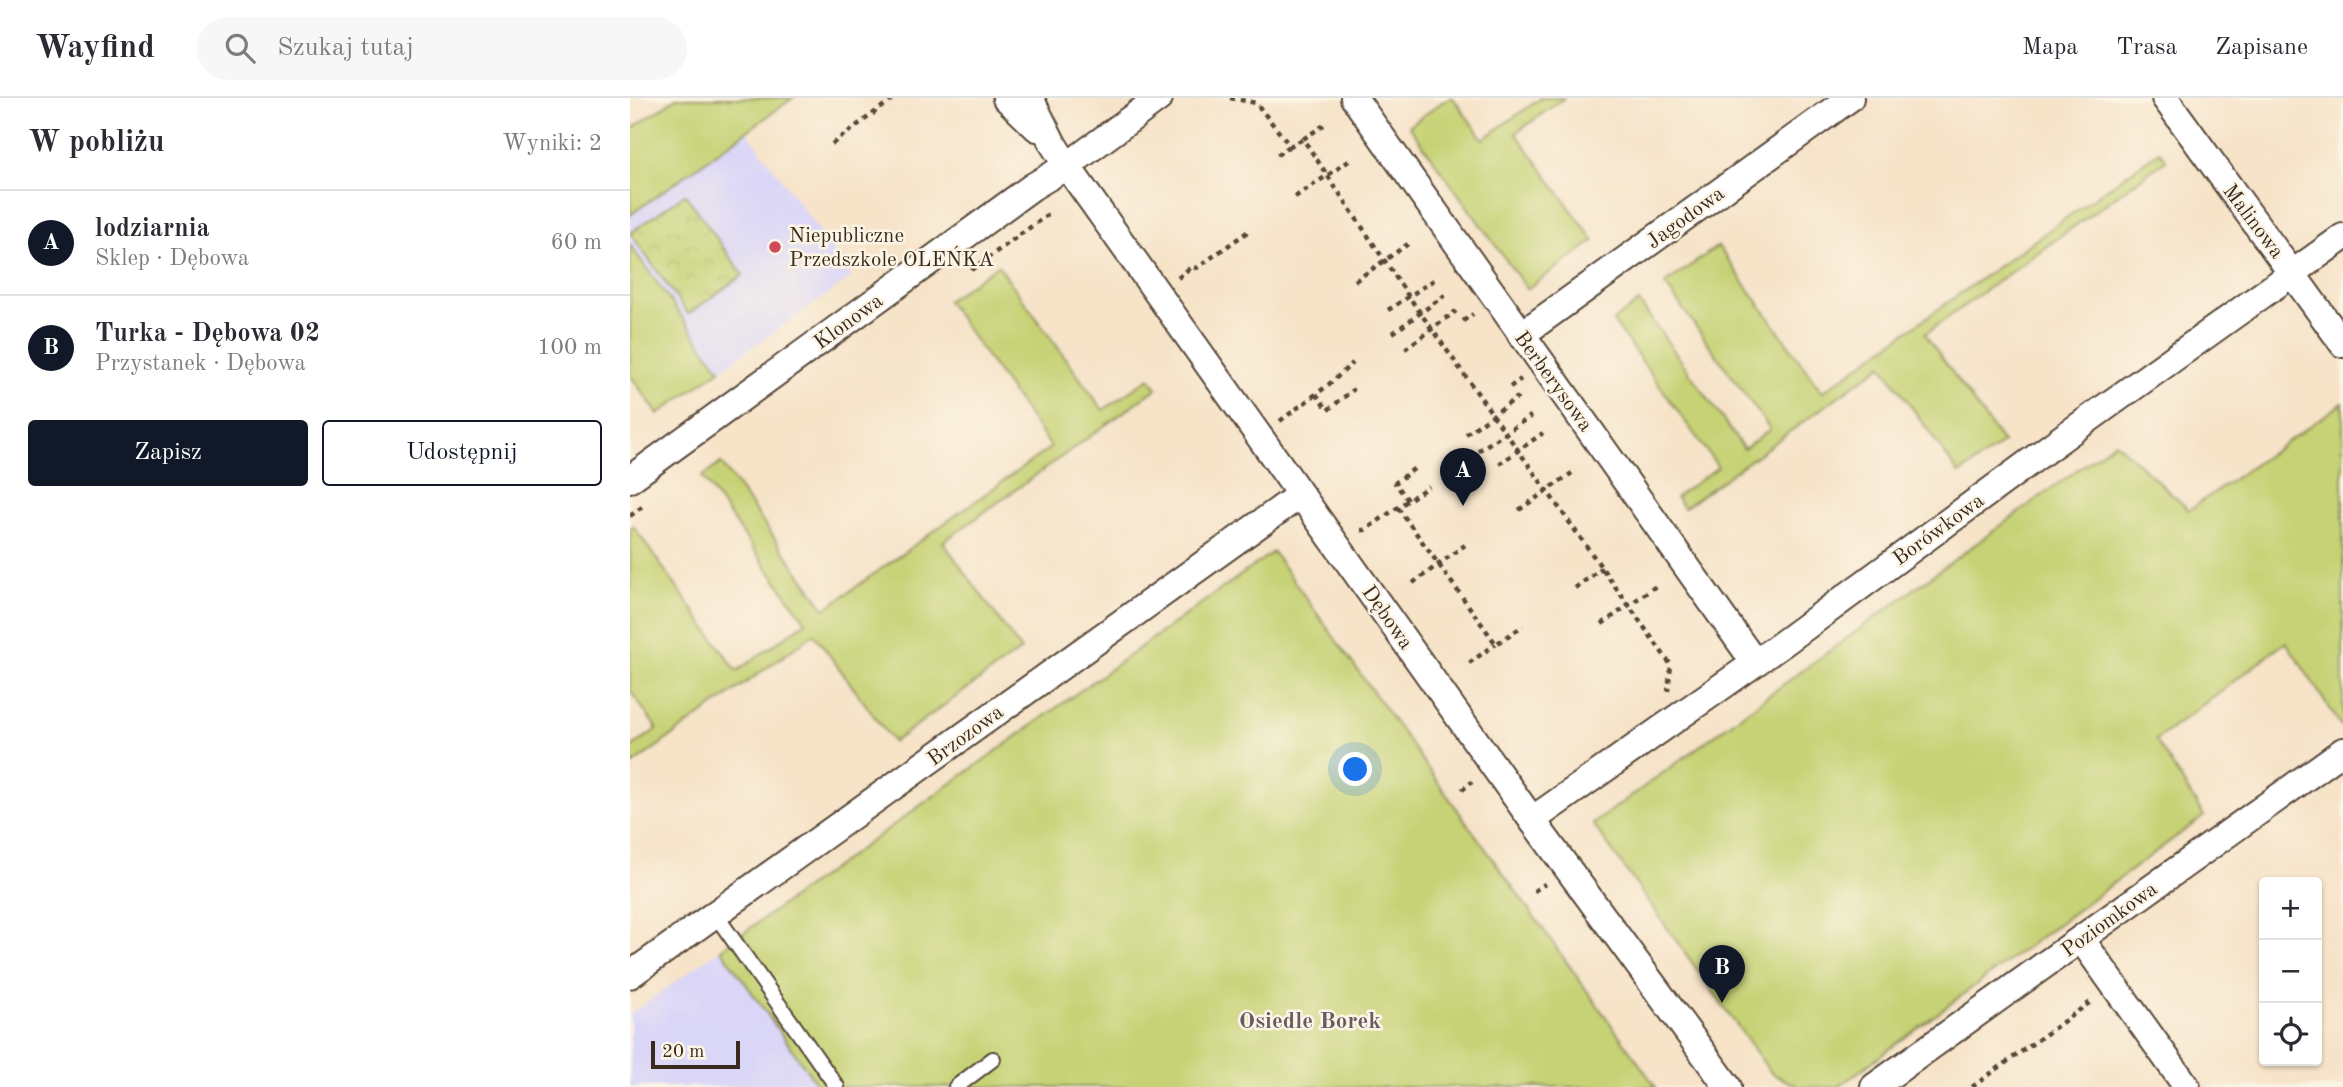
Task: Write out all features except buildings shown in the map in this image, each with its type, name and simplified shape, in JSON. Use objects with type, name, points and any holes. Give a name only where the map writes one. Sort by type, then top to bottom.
[{"type":"street","name":"Dębowa","points":[[1006,98],[1060,155]]},
{"type":"street","name":"Dębowa","points":[[1030,98],[1060,155],[1532,820],[1728,1087]]},
{"type":"street","name":"Klonowa","points":[[630,479],[1032,187],[1060,155],[1159,98]]},
{"type":"street","name":"Berberysowa","points":[[1354,98],[1755,663]]},
{"type":"street","name":"Jagodowa","points":[[1521,335],[1850,98]]},
{"type":"street","name":"Malinowa","points":[[2165,98],[2343,344]]},
{"type":"street","name":"Borówkowa","points":[[1532,820],[1755,663],[2343,237]]},
{"type":"street","name":"Brzozowa","points":[[630,975],[1300,495]]},
{"type":"street","name":"Poziomkowa","points":[[1874,1087],[2343,751]]},
{"type":"street","points":[[2081,939],[2187,1087]]},
{"type":"lane","points":[[715,914],[837,1087]]},
{"type":"lane","points":[[956,1087],[993,1059]]},
{"type":"path","points":[[832,144],[894,98]]},
{"type":"path","points":[[1230,98],[1256,103],[1290,146]]},
{"type":"path","points":[[1277,155],[1324,125]]},
{"type":"path","points":[[1303,139],[1432,330],[1671,665],[1667,695]]},
{"type":"path","points":[[1296,197],[1349,161]]},
{"type":"path","points":[[1172,282],[1191,267],[1197,268],[1250,230]]},
{"type":"path","points":[[1355,281],[1408,244]]},
{"type":"path","points":[[1388,310],[1434,280]]},
{"type":"path","points":[[1393,333],[1445,295]]},
{"type":"path","points":[[1405,349],[1456,311]]},
{"type":"path","points":[[1273,420],[1277,423],[1353,363]]},
{"type":"path","points":[[1316,394],[1328,410],[1354,390]]},
{"type":"path","points":[[1466,434],[1518,397]]},
{"type":"path","points":[[1478,451],[1531,416]]},
{"type":"path","points":[[1499,464],[1543,433]]},
{"type":"path","points":[[1408,500],[1395,483],[1415,468]]},
{"type":"path","points":[[1520,510],[1572,473]]},
{"type":"path","points":[[1336,544],[1354,530],[1366,530],[1429,486]]},
{"type":"path","points":[[1398,508],[1496,644]]},
{"type":"path","points":[[1413,583],[1465,545]]},
{"type":"path","points":[[1575,588],[1602,568]]},
{"type":"path","points":[[1602,624],[1656,586]]},
{"type":"path","points":[[1469,663],[1522,626]]},
{"type":"path","points":[[1972,1087],[2092,1003],[2091,990],[2105,973]]},
{"type":"shaded area","points":[[747,131],[852,277],[720,370],[630,245],[630,215]]},
{"type":"shaded area","points":[[721,949],[819,1087],[630,1087],[630,1014]]},
{"type":"green space","points":[[676,98],[793,98],[630,215],[630,130]]},
{"type":"green space","points":[[1448,98],[1453,98],[1483,139],[1541,98],[1564,98],[1516,133],[1594,241],[1527,289],[1409,126]]},
{"type":"green space","points":[[2160,151],[2166,160],[1925,334],[2003,443],[1959,474],[1882,365],[1684,508],[1676,497],[1718,467],[1613,321],[1639,302],[1744,449],[1770,429],[1665,284],[1718,246],[1822,392]]},
{"type":"green space","points":[[685,194],[743,275],[688,314],[630,233]]},
{"type":"green space","points":[[630,245],[720,370],[658,414],[630,375]]},
{"type":"green space","points":[[998,265],[1103,410],[1149,378],[1157,388],[943,542],[1021,650],[893,742],[814,634],[630,766],[630,748],[657,729],[630,690],[630,528],[633,526],[737,671],[806,622],[702,477],[721,463],[825,609],[1051,447],[947,301]]},
{"type":"green space","points":[[2343,403],[2343,725],[2341,726],[2286,642],[2156,740],[2204,816],[1838,1087],[1799,1087],[1771,1073],[1593,824],[2115,442],[2189,510]]},
{"type":"green space","points":[[1273,552],[1656,1087],[819,1087],[721,949]]},
{"type":"place","name":"Niepubliczne Przedszkole OLEŃKA","points":[[775,247]]},
{"type":"place","name":"lodziarnia","points":[[1463,506]]},
{"type":"place","name":"Turka - Dębowa 02","points":[[1722,1003]]},
{"type":"district","name":"Osiedle Borek","points":[[1310,1020]]}]
